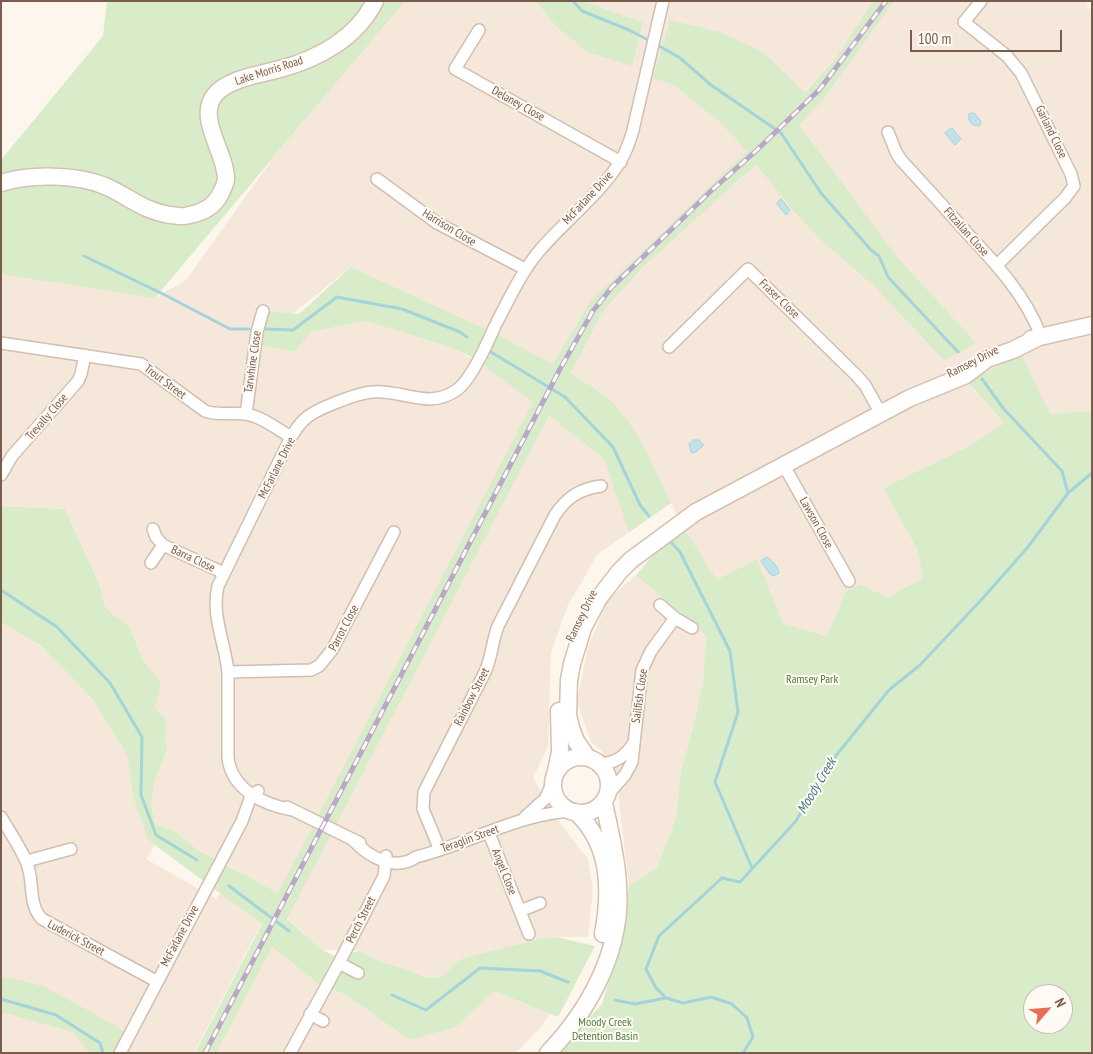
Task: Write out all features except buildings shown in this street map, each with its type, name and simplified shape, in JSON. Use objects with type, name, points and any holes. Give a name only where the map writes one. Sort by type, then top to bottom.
[{"type":"main road","name":"Lake Morris Road","points":[[1,184],[18,178],[72,177],[105,186],[128,200],[154,212],[182,216],[202,211],[212,206],[227,180],[223,159],[208,119],[209,105],[215,95],[242,79],[282,68],[320,54],[347,38],[371,9],[375,1]]},
{"type":"main road","name":"Ramsey Drive","points":[[555,776],[560,752],[562,667],[571,635],[584,607],[602,577],[628,549],[658,528],[696,512],[910,398],[966,375],[987,359],[1013,350],[1041,336],[1092,325]]},
{"type":"main road","name":"Ramsey Drive","points":[[593,760],[576,740],[568,715],[572,664],[583,628],[599,598],[619,572],[647,547],[696,512]]},
{"type":"main road","points":[[534,1053],[562,1023],[581,995],[593,969],[604,932],[607,898],[602,853],[593,831],[574,812],[560,802],[553,789],[555,776],[562,764],[578,756],[593,760],[605,770],[608,778],[606,798],[619,887],[614,934],[595,990],[572,1025],[548,1053]]},
{"type":"main road","points":[[574,812],[592,811],[606,798]]},
{"type":"street","name":"McFarlane Drive","points":[[120,1053],[156,981],[242,821],[247,805],[255,793],[240,777],[228,744],[227,660],[218,630],[215,605],[218,586],[291,437],[304,419],[321,408],[371,392],[422,399],[440,397],[459,388],[466,380],[525,269],[540,250],[608,180],[621,162],[630,138],[663,1]]},
{"type":"street","name":"Garland Close","points":[[981,1],[964,22],[1007,56],[1021,73],[1071,174],[1074,186],[1065,198],[997,265]]},
{"type":"street","name":"Delaney Close","points":[[479,30],[455,69],[621,162]]},
{"type":"street","name":"Fitzallan Close","points":[[888,132],[901,160],[997,265],[1026,303],[1041,336]]},
{"type":"street","name":"Harrison Close","points":[[376,179],[438,223],[525,269]]},
{"type":"street","name":"Fraser Close","points":[[669,347],[748,269],[856,375],[881,414]]},
{"type":"street","name":"Tarwhine Close","points":[[246,414],[257,332],[263,311]]},
{"type":"street","name":"Trout Street","points":[[1,343],[141,364],[205,411],[221,414],[246,414],[291,437]]},
{"type":"street","name":"Trevally Close","points":[[1,475],[12,456],[78,381],[85,355]]},
{"type":"street","name":"Lawson Close","points":[[784,464],[848,581]]},
{"type":"street","name":"Rainbow Street","points":[[440,850],[423,809],[424,792],[489,664],[498,626],[555,516],[564,503],[579,491],[601,486]]},
{"type":"street","name":"Barra Close","points":[[153,529],[159,542],[163,545],[224,574]]},
{"type":"street","name":"Parrot Close","points":[[228,672],[311,670],[319,666],[332,650],[394,532]]},
{"type":"street","name":"Barra Close","points":[[151,563],[163,545]]},
{"type":"street","points":[[660,605],[675,618],[692,628]]},
{"type":"street","name":"Sailfish Close","points":[[606,798],[630,767],[637,725],[637,705],[642,670],[651,651],[675,618]]},
{"type":"street","points":[[593,760],[614,762],[623,757],[633,744]]},
{"type":"street","name":"Teraglin Street","points":[[522,820],[544,799],[555,776]]},
{"type":"street","name":"Teraglin Street","points":[[255,793],[276,807],[293,810]]},
{"type":"street","name":"Teraglin Street","points":[[255,793],[354,841],[364,852],[386,859],[410,861],[416,857],[522,820],[546,813],[574,812]]},
{"type":"street","name":"McFarlane Drive","points":[[242,821],[252,809],[259,805],[276,807]]},
{"type":"street","name":"Luderick Street","points":[[1,817],[27,861],[35,909],[42,919],[156,981]]},
{"type":"street","name":"Angel Close","points":[[489,833],[529,934]]},
{"type":"street","points":[[27,861],[72,849]]},
{"type":"street","name":"Perch Street","points":[[290,1053],[340,963],[384,876],[386,859]]},
{"type":"street","name":"Angel Close","points":[[520,911],[540,903]]},
{"type":"street","points":[[340,963],[358,973]]},
{"type":"street","points":[[310,1014],[323,1021]]},
{"type":"shaded area","points":[[403,1],[536,1],[555,25],[643,22],[583,1],[1086,1],[1092,14],[1092,411],[1050,415],[968,382],[1004,423],[971,445],[883,488],[917,549],[923,578],[888,597],[860,584],[828,636],[783,623],[757,559],[717,581],[685,530],[671,503],[598,554],[568,605],[551,652],[548,746],[533,778],[560,823],[588,859],[593,889],[588,937],[556,937],[460,959],[442,977],[427,978],[380,962],[359,951],[322,950],[233,868],[196,849],[177,832],[155,824],[151,804],[155,782],[168,748],[165,741],[167,720],[155,708],[160,683],[143,660],[129,626],[106,609],[98,581],[65,509],[1,506],[1,268],[155,298],[186,280],[271,161]],"holes":[[[351,267],[477,325],[570,373],[536,396],[453,348],[366,321],[256,343]]]},
{"type":"shaded area","points":[[636,575],[706,636],[703,682],[681,771],[676,818],[657,868],[629,886],[618,793],[602,751],[591,742],[577,702],[588,647],[609,598]]},
{"type":"shaded area","points":[[1,622],[38,645],[93,700],[128,757],[133,797],[148,840],[155,844],[146,859],[216,899],[221,892],[261,924],[194,1053],[1,1053]]},
{"type":"shaded area","points":[[271,946],[317,983],[344,994],[410,1040],[456,1027],[494,991],[550,1014],[540,1028],[516,1053],[215,1053]]},
{"type":"green space","points":[[107,1],[405,1],[155,298],[1,274],[1,160],[103,36]]},
{"type":"green space","points":[[536,1],[583,1],[643,22],[632,66],[587,52],[555,25]]},
{"type":"green space","points":[[874,1],[894,1],[825,97],[799,125],[897,257],[976,343],[944,360],[872,284],[823,242],[792,209],[756,164],[644,266],[602,312],[571,373],[607,398],[622,413],[638,437],[671,503],[629,532],[604,459],[549,415],[287,919],[322,950],[335,956],[359,951],[380,962],[427,978],[442,977],[460,959],[541,939],[556,937],[595,946],[558,1017],[494,991],[456,1027],[410,1040],[344,994],[317,983],[272,947],[216,1053],[195,1053],[262,924],[148,840],[133,797],[128,757],[93,700],[39,645],[1,622],[1,506],[65,509],[98,581],[106,609],[129,626],[143,660],[161,683],[155,708],[167,720],[165,741],[168,748],[155,781],[151,804],[155,824],[177,832],[196,849],[278,893],[533,402],[477,360],[453,348],[366,321],[311,332],[294,352],[255,344],[263,311],[299,314],[351,267],[492,332],[553,364],[590,302],[747,151],[722,124],[674,85],[653,78],[670,20],[720,32],[763,52],[805,93],[833,62]]},
{"type":"green space","points":[[1021,354],[1050,414],[1092,411],[1092,1053],[554,1053],[602,1004],[621,942],[629,886],[657,868],[676,818],[681,771],[703,682],[706,636],[636,575],[656,552],[685,530],[717,580],[757,559],[783,623],[827,636],[846,591],[860,584],[888,597],[923,578],[917,549],[883,488],[971,445],[1004,423],[968,382]]},
{"type":"green space","points":[[1,976],[43,986],[113,1024],[124,1032],[113,1053],[90,1053],[73,1032],[1,1012]]},
{"type":"water","points":[[974,113],[981,121],[980,125],[975,126],[970,121],[969,114]]},
{"type":"water","points":[[952,128],[961,139],[955,145],[945,133]]},
{"type":"water","points":[[781,199],[790,210],[786,215],[777,204]]},
{"type":"water","points":[[693,440],[699,440],[703,444],[694,453],[691,452],[689,444]]},
{"type":"water","points":[[767,557],[775,564],[779,573],[774,576],[770,574],[761,561]]},
{"type":"waterway","points":[[573,1],[582,11],[629,30],[650,41]]},
{"type":"waterway","points":[[656,44],[680,58],[711,85],[781,133],[821,193],[871,250],[879,256],[888,277],[958,352]]},
{"type":"waterway","points":[[84,256],[230,329],[249,329]]},
{"type":"waterway","points":[[266,329],[293,330],[337,297],[402,309],[460,332],[467,337]]},
{"type":"waterway","points":[[491,352],[565,397],[613,447],[640,505],[649,516]]},
{"type":"waterway","name":"Moody Creek","points":[[743,1053],[753,1037],[747,1018],[732,1004],[711,997],[683,1003],[666,998],[656,988],[646,969],[659,936],[722,878],[740,882],[796,821],[830,763],[889,690],[920,665],[983,598],[1028,547],[1068,493],[1062,471],[1003,408],[982,379]]},
{"type":"waterway","points":[[1068,493],[1092,473]]},
{"type":"waterway","points":[[669,540],[680,552],[730,651],[738,712],[715,782],[752,868]]},
{"type":"waterway","points":[[1,590],[57,627],[110,683],[142,737],[141,795],[156,835],[197,860]]},
{"type":"waterway","points":[[229,886],[289,931]]},
{"type":"waterway","points":[[392,995],[426,1010],[480,968],[540,971],[568,982]]},
{"type":"waterway","points":[[615,1000],[635,1004],[666,998]]},
{"type":"waterway","points":[[1,999],[56,1015],[100,1043],[103,1053]]},
{"type":"railway","points":[[205,1053],[560,369],[593,311],[612,287],[820,89],[886,1]]},
{"type":"park label","name":"Ramsey Park","points":[[812,680]]},
{"type":"park label","name":"Moody Creek Detention Basin","points":[[605,1030]]}]
